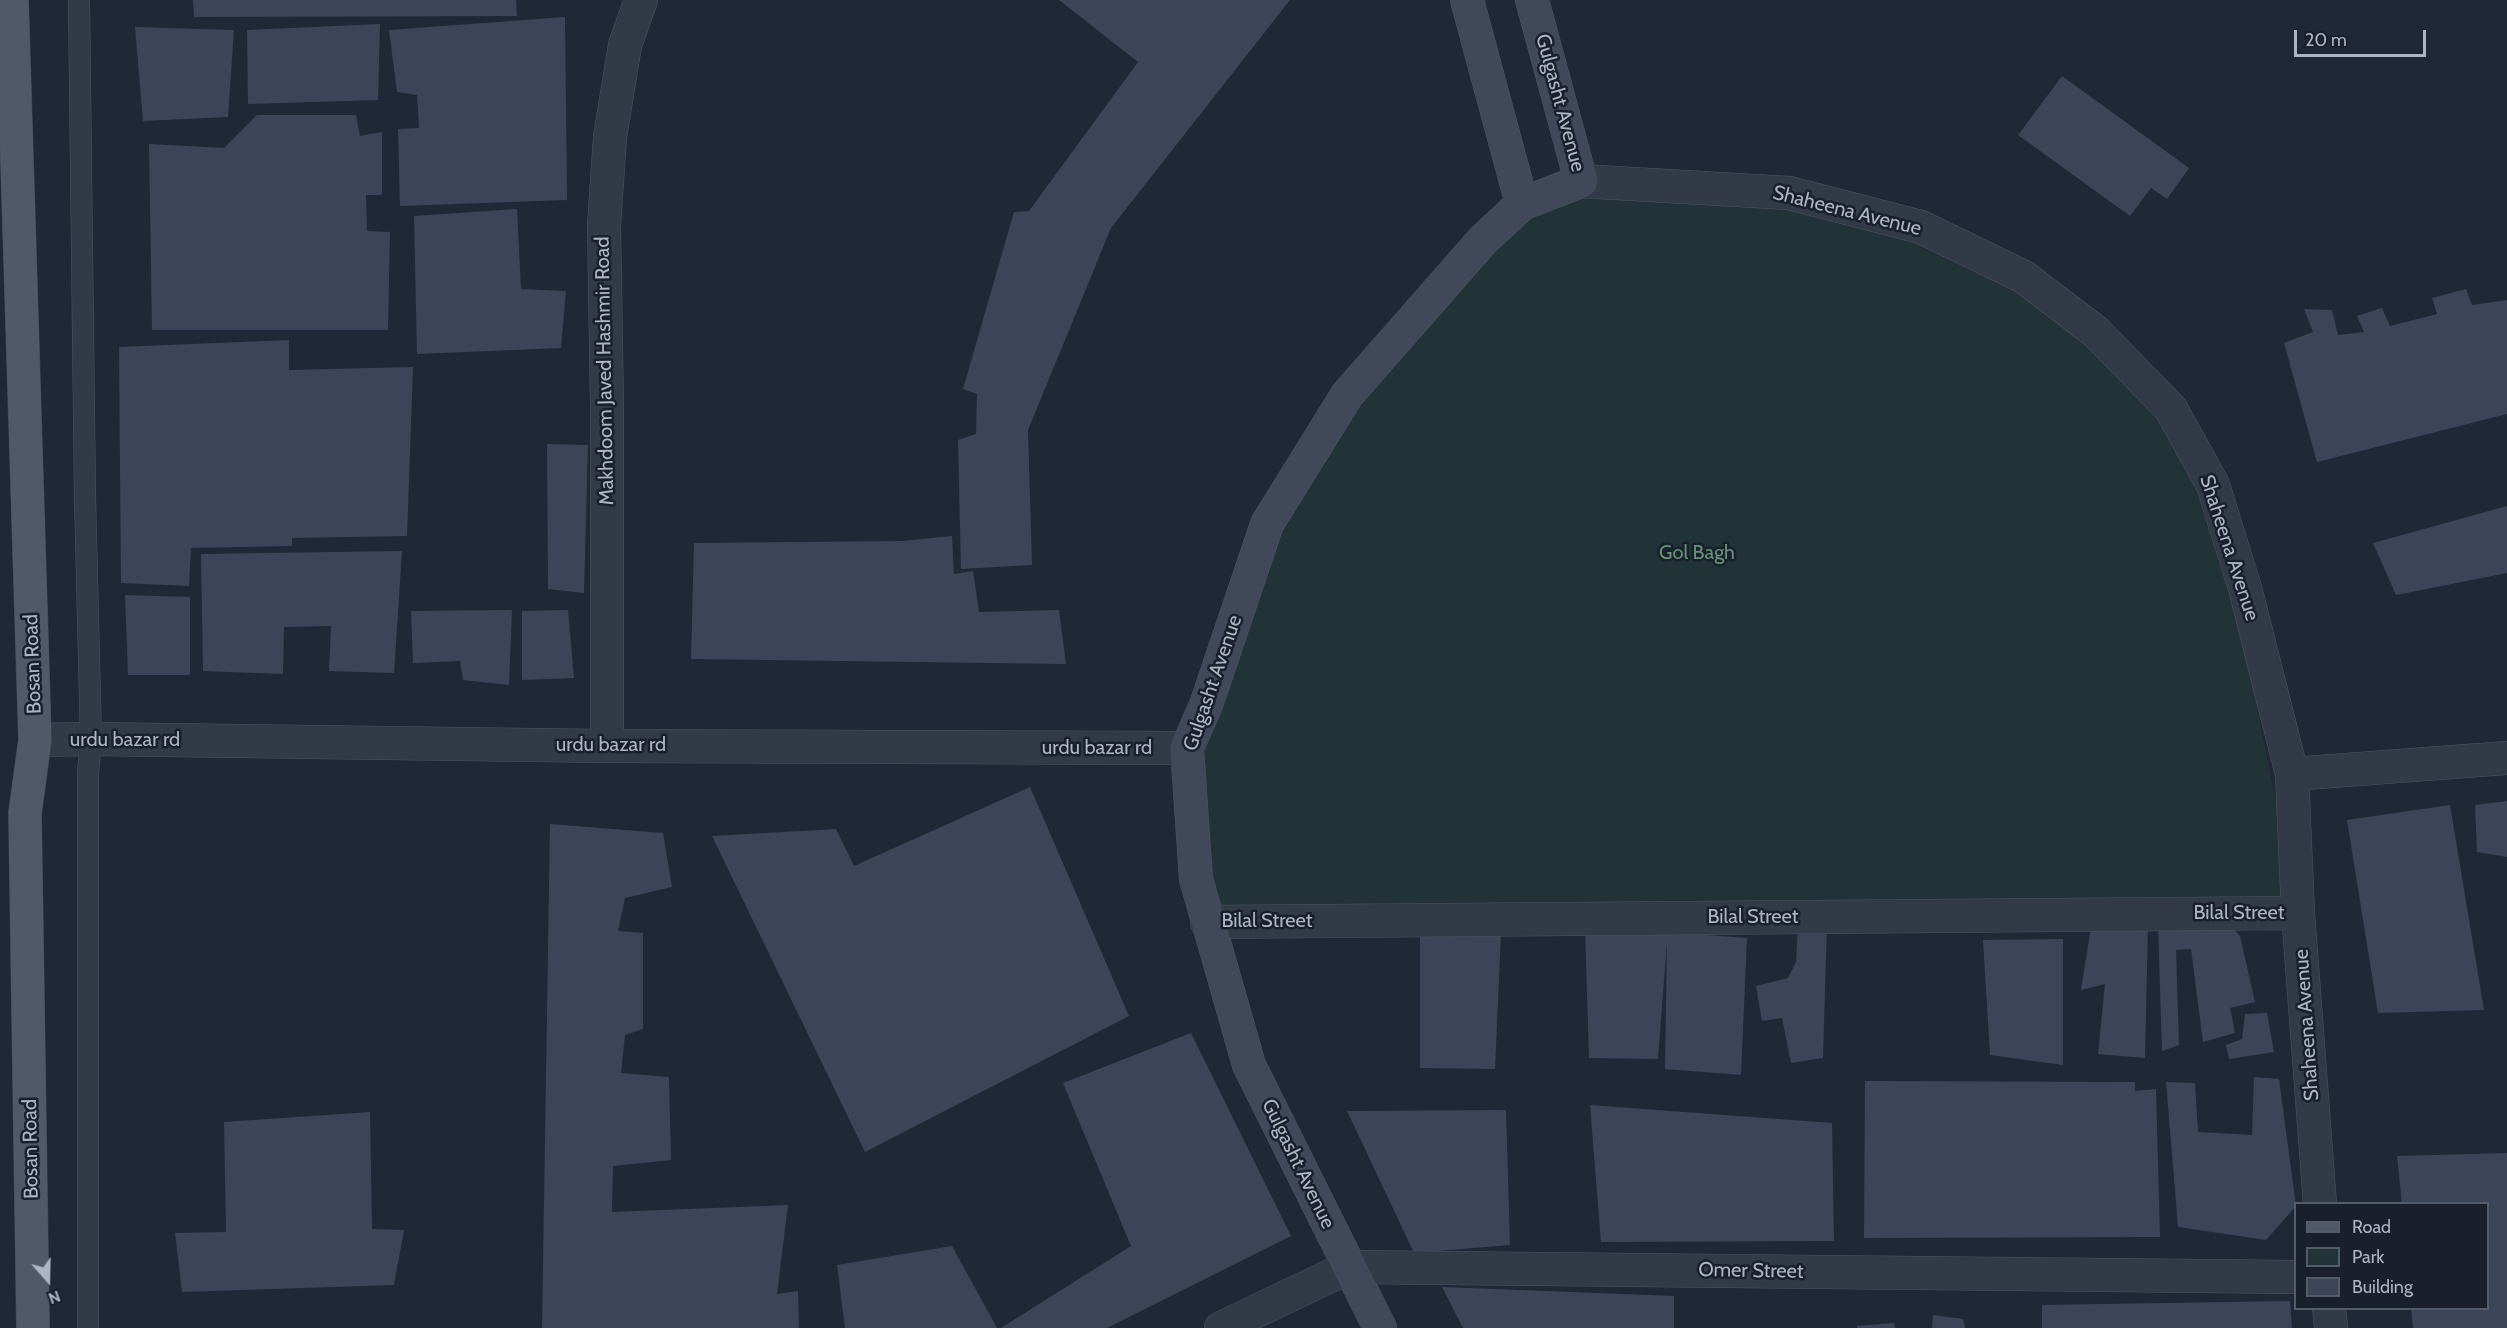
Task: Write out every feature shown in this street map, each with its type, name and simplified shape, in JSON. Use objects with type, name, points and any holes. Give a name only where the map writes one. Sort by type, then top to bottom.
[{"type":"main road","name":"Bosan Road","points":[[12,0],[35,740],[25,813],[33,1328]]},
{"type":"street","name":"Makhdoom Javed Hashmir Road","points":[[607,746],[607,408],[604,225],[610,136],[623,57],[641,0]]},
{"type":"street","points":[[1467,0],[1522,204]]},
{"type":"street","name":"Gulgasht Avenue","points":[[1380,1328],[1249,1065],[1196,879],[1187,748],[1206,705],[1267,524],[1347,395],[1483,240],[1522,204],[1581,181],[1532,0]]},
{"type":"street","name":"Shaheena Avenue","points":[[1581,181],[1789,193],[1921,227],[2024,277],[2096,332],[2171,409],[2213,485],[2245,588],[2292,774],[2298,913],[2320,1202]]},
{"type":"street","name":"urdu bazar rd","points":[[35,740],[607,746],[1187,748]]},
{"type":"street","points":[[2292,774],[2507,758]]},
{"type":"street","name":"Bilal Street","points":[[1207,922],[2298,913]]},
{"type":"street","name":"Omer Street","points":[[1221,1328],[1348,1267],[2294,1277]]},
{"type":"street","points":[[2329,1310],[2331,1328]]},
{"type":"lane","points":[[80,0],[85,498],[91,739],[88,773],[88,1328]]},
{"type":"green space","name":"Gol Bagh","points":[[1581,181],[1921,227],[2096,332],[2213,485],[2298,913],[1207,922],[1187,748],[1267,524],[1483,240]]},
{"type":"building","points":[[193,0],[516,0],[517,16],[194,17]]},
{"type":"building","points":[[1059,0],[1290,0],[1111,228],[1028,430],[1032,565],[961,569],[958,440],[976,434],[977,394],[963,389],[1014,212],[1029,211],[1138,62]]},
{"type":"building","points":[[565,17],[567,200],[400,206],[398,129],[419,128],[417,95],[397,92],[389,30]]},
{"type":"building","points":[[380,24],[378,100],[248,104],[247,30]]},
{"type":"building","points":[[135,27],[234,30],[228,117],[143,121]]},
{"type":"building","points":[[2062,76],[2189,168],[2167,199],[2151,188],[2130,216],[2018,135]]},
{"type":"building","points":[[257,115],[356,115],[360,136],[382,132],[382,195],[366,195],[367,231],[390,232],[388,330],[152,330],[149,144],[224,148]]},
{"type":"building","points":[[517,209],[521,289],[566,291],[561,348],[417,354],[414,216]]},
{"type":"building","points":[[2466,289],[2472,305],[2507,300],[2507,414],[2317,462],[2284,343],[2313,332],[2304,309],[2332,310],[2338,335],[2364,332],[2357,316],[2382,308],[2390,326],[2437,314],[2432,298]]},
{"type":"building","points":[[289,340],[289,370],[413,367],[407,536],[292,538],[292,546],[191,548],[189,586],[121,583],[119,347]]},
{"type":"building","points":[[547,444],[588,445],[584,593],[548,589]]},
{"type":"building","points":[[2507,506],[2507,573],[2396,595],[2373,543]]},
{"type":"building","points":[[952,536],[954,574],[973,571],[979,612],[1059,610],[1066,664],[691,659],[694,543],[902,541]]},
{"type":"building","points":[[402,551],[394,673],[329,671],[331,626],[284,627],[283,674],[203,671],[201,554]]},
{"type":"building","points":[[125,595],[190,597],[190,675],[128,675]]},
{"type":"building","points":[[512,610],[509,685],[463,680],[460,661],[413,663],[411,611]]},
{"type":"building","points":[[568,610],[574,678],[522,680],[522,611]]},
{"type":"building","points":[[1030,787],[1129,1016],[865,1152],[712,836],[836,829],[854,866]]},
{"type":"building","points":[[2507,801],[2507,857],[2477,852],[2475,805]]},
{"type":"building","points":[[2450,805],[2484,1010],[2378,1013],[2347,820]]},
{"type":"building","points":[[550,824],[663,833],[672,887],[625,898],[618,931],[643,933],[643,1029],[625,1035],[621,1073],[669,1077],[671,1160],[613,1166],[612,1212],[788,1205],[777,1294],[798,1291],[799,1328],[542,1328]]},
{"type":"building","points":[[2158,922],[2227,922],[2240,936],[2255,1002],[2230,1008],[2235,1033],[2203,1042],[2191,949],[2176,950],[2179,1045],[2162,1051]]},
{"type":"building","points":[[1827,924],[1823,1058],[1791,1063],[1782,1018],[1762,1021],[1756,986],[1788,978],[1796,962],[1798,926]]},
{"type":"building","points":[[2148,925],[2145,1058],[2098,1054],[2105,984],[2081,990],[2091,927]]},
{"type":"building","points":[[1585,929],[1747,938],[1741,1075],[1665,1069],[1667,941],[1658,1059],[1589,1058]]},
{"type":"building","points":[[1420,932],[1501,933],[1495,1069],[1420,1068]]},
{"type":"building","points":[[2063,939],[2063,1065],[1990,1055],[1983,940]]},
{"type":"building","points":[[2267,1013],[2274,1052],[2229,1059],[2226,1045],[2242,1039],[2245,1014]]},
{"type":"building","points":[[1191,1033],[1291,1236],[1107,1328],[1001,1328],[1131,1246],[1063,1083]]},
{"type":"building","points":[[2254,1077],[2279,1079],[2295,1202],[2294,1208],[2266,1240],[2178,1227],[2166,1082],[2195,1083],[2198,1132],[2252,1135]]},
{"type":"building","points":[[1865,1081],[2135,1082],[2135,1091],[2156,1089],[2160,1237],[1864,1238]]},
{"type":"building","points":[[1590,1105],[1832,1123],[1834,1241],[1601,1242]]},
{"type":"building","points":[[1506,1110],[1510,1245],[1414,1253],[1347,1111]]},
{"type":"building","points":[[370,1112],[372,1229],[404,1230],[394,1285],[182,1292],[175,1233],[226,1232],[224,1122]]},
{"type":"building","points":[[2507,1153],[2507,1328],[2413,1328],[2411,1310],[2489,1310],[2489,1202],[2402,1202],[2397,1156]]},
{"type":"building","points":[[952,1246],[997,1328],[845,1328],[837,1265]]},
{"type":"building","points":[[1442,1287],[1674,1296],[1674,1328],[1463,1328]]},
{"type":"building","points":[[2290,1301],[2292,1328],[2042,1328],[2042,1305]]},
{"type":"building","points":[[1933,1315],[1963,1319],[1965,1328],[1932,1328]]},
{"type":"building","points":[[1894,1323],[1895,1328],[1857,1328],[1857,1326]]}]
